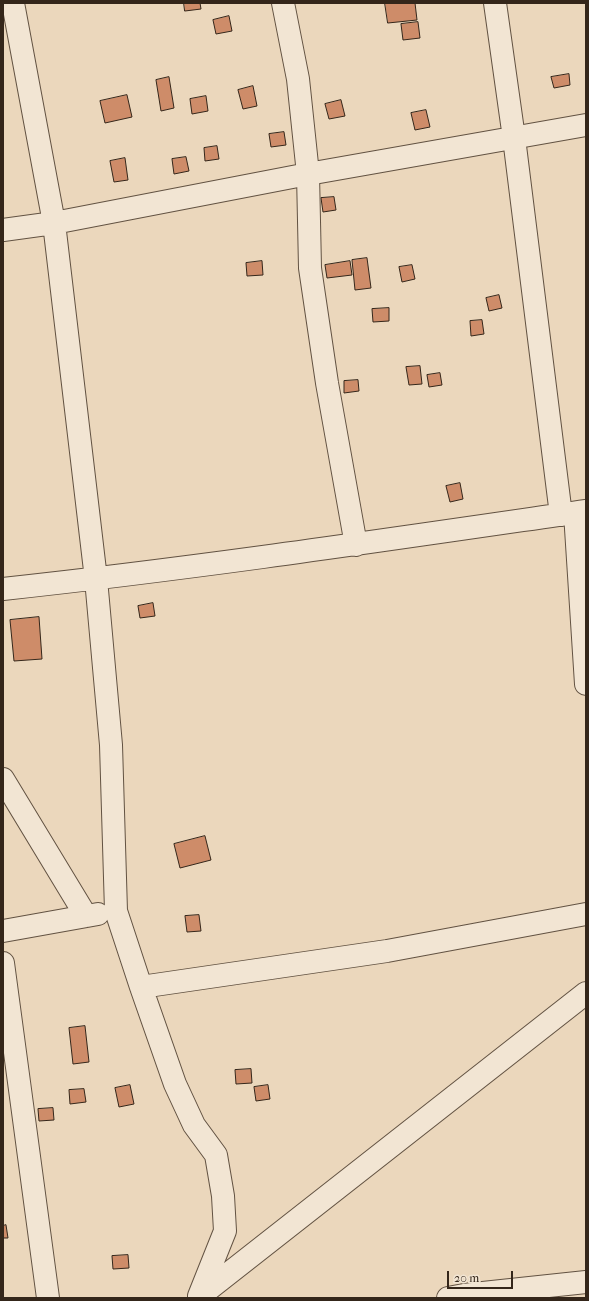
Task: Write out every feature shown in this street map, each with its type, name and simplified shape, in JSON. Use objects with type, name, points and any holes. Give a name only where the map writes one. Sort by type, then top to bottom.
[{"type":"street","points":[[13,3],[54,222],[96,579],[111,745],[116,911],[140,987],[175,1084],[194,1125],[216,1155],[223,1196],[224,1231],[199,1297]]},
{"type":"street","points":[[283,3],[298,79],[308,174],[310,268],[327,383],[356,545]]},
{"type":"street","points":[[495,3],[514,138],[574,513],[586,684]]},
{"type":"street","points":[[3,230],[586,125]]},
{"type":"street","points":[[3,589],[96,579],[356,545],[574,513]]},
{"type":"street","points":[[3,780],[86,916]]},
{"type":"street","points":[[3,931],[116,911]]},
{"type":"street","points":[[140,987],[387,951],[586,914]]},
{"type":"street","points":[[3,963],[48,1298]]},
{"type":"street","points":[[199,1297],[586,993]]},
{"type":"street","points":[[448,1298],[586,1282]]},
{"type":"building","points":[[184,3],[200,3],[201,9],[185,11]]},
{"type":"building","points":[[385,3],[415,3],[417,20],[388,23]]},
{"type":"building","points":[[229,16],[232,31],[216,34],[213,20]]},
{"type":"building","points":[[418,22],[420,38],[403,40],[401,24]]},
{"type":"building","points":[[569,74],[570,85],[554,88],[551,77]]},
{"type":"building","points":[[169,77],[174,108],[161,111],[156,80]]},
{"type":"building","points":[[253,86],[257,106],[243,109],[238,90]]},
{"type":"building","points":[[127,95],[132,117],[105,123],[100,101]]},
{"type":"building","points":[[206,96],[208,111],[192,114],[190,99]]},
{"type":"building","points":[[341,100],[345,116],[329,119],[325,104]]},
{"type":"building","points":[[426,110],[430,127],[415,130],[411,113]]},
{"type":"building","points":[[284,132],[286,145],[271,147],[269,134]]},
{"type":"building","points":[[217,146],[219,159],[205,161],[204,148]]},
{"type":"building","points":[[186,157],[189,171],[174,174],[172,159]]},
{"type":"building","points":[[125,158],[128,180],[114,182],[110,161]]},
{"type":"building","points":[[334,197],[336,210],[323,212],[321,198]]},
{"type":"building","points":[[367,258],[371,288],[355,290],[352,260]]},
{"type":"building","points":[[262,261],[263,275],[247,276],[246,263]]},
{"type":"building","points":[[350,261],[352,275],[327,278],[325,265]]},
{"type":"building","points":[[412,265],[415,279],[402,282],[399,267]]},
{"type":"building","points":[[499,295],[502,308],[489,311],[486,298]]},
{"type":"building","points":[[389,308],[389,321],[373,322],[372,309]]},
{"type":"building","points":[[482,320],[484,334],[471,336],[470,321]]},
{"type":"building","points":[[420,366],[422,384],[409,385],[406,367]]},
{"type":"building","points":[[440,373],[442,385],[429,387],[427,375]]},
{"type":"building","points":[[358,380],[359,391],[344,393],[344,381]]},
{"type":"building","points":[[460,483],[463,499],[450,502],[446,486]]},
{"type":"building","points":[[153,603],[155,616],[140,618],[138,606]]},
{"type":"building","points":[[39,617],[42,659],[14,661],[10,620]]},
{"type":"building","points":[[205,836],[211,860],[180,868],[174,844]]},
{"type":"building","points":[[199,915],[201,931],[187,932],[185,916]]},
{"type":"building","points":[[85,1026],[89,1062],[73,1064],[69,1028]]},
{"type":"building","points":[[251,1069],[252,1083],[236,1084],[235,1070]]},
{"type":"building","points":[[130,1085],[134,1104],[119,1107],[115,1088]]},
{"type":"building","points":[[268,1085],[270,1099],[256,1101],[254,1087]]},
{"type":"building","points":[[84,1089],[86,1102],[70,1104],[69,1090]]},
{"type":"building","points":[[53,1108],[54,1120],[39,1121],[38,1109]]},
{"type":"building","points":[[6,1225],[8,1238],[3,1238],[3,1226]]},
{"type":"building","points":[[128,1255],[129,1268],[113,1269],[112,1256]]}]
